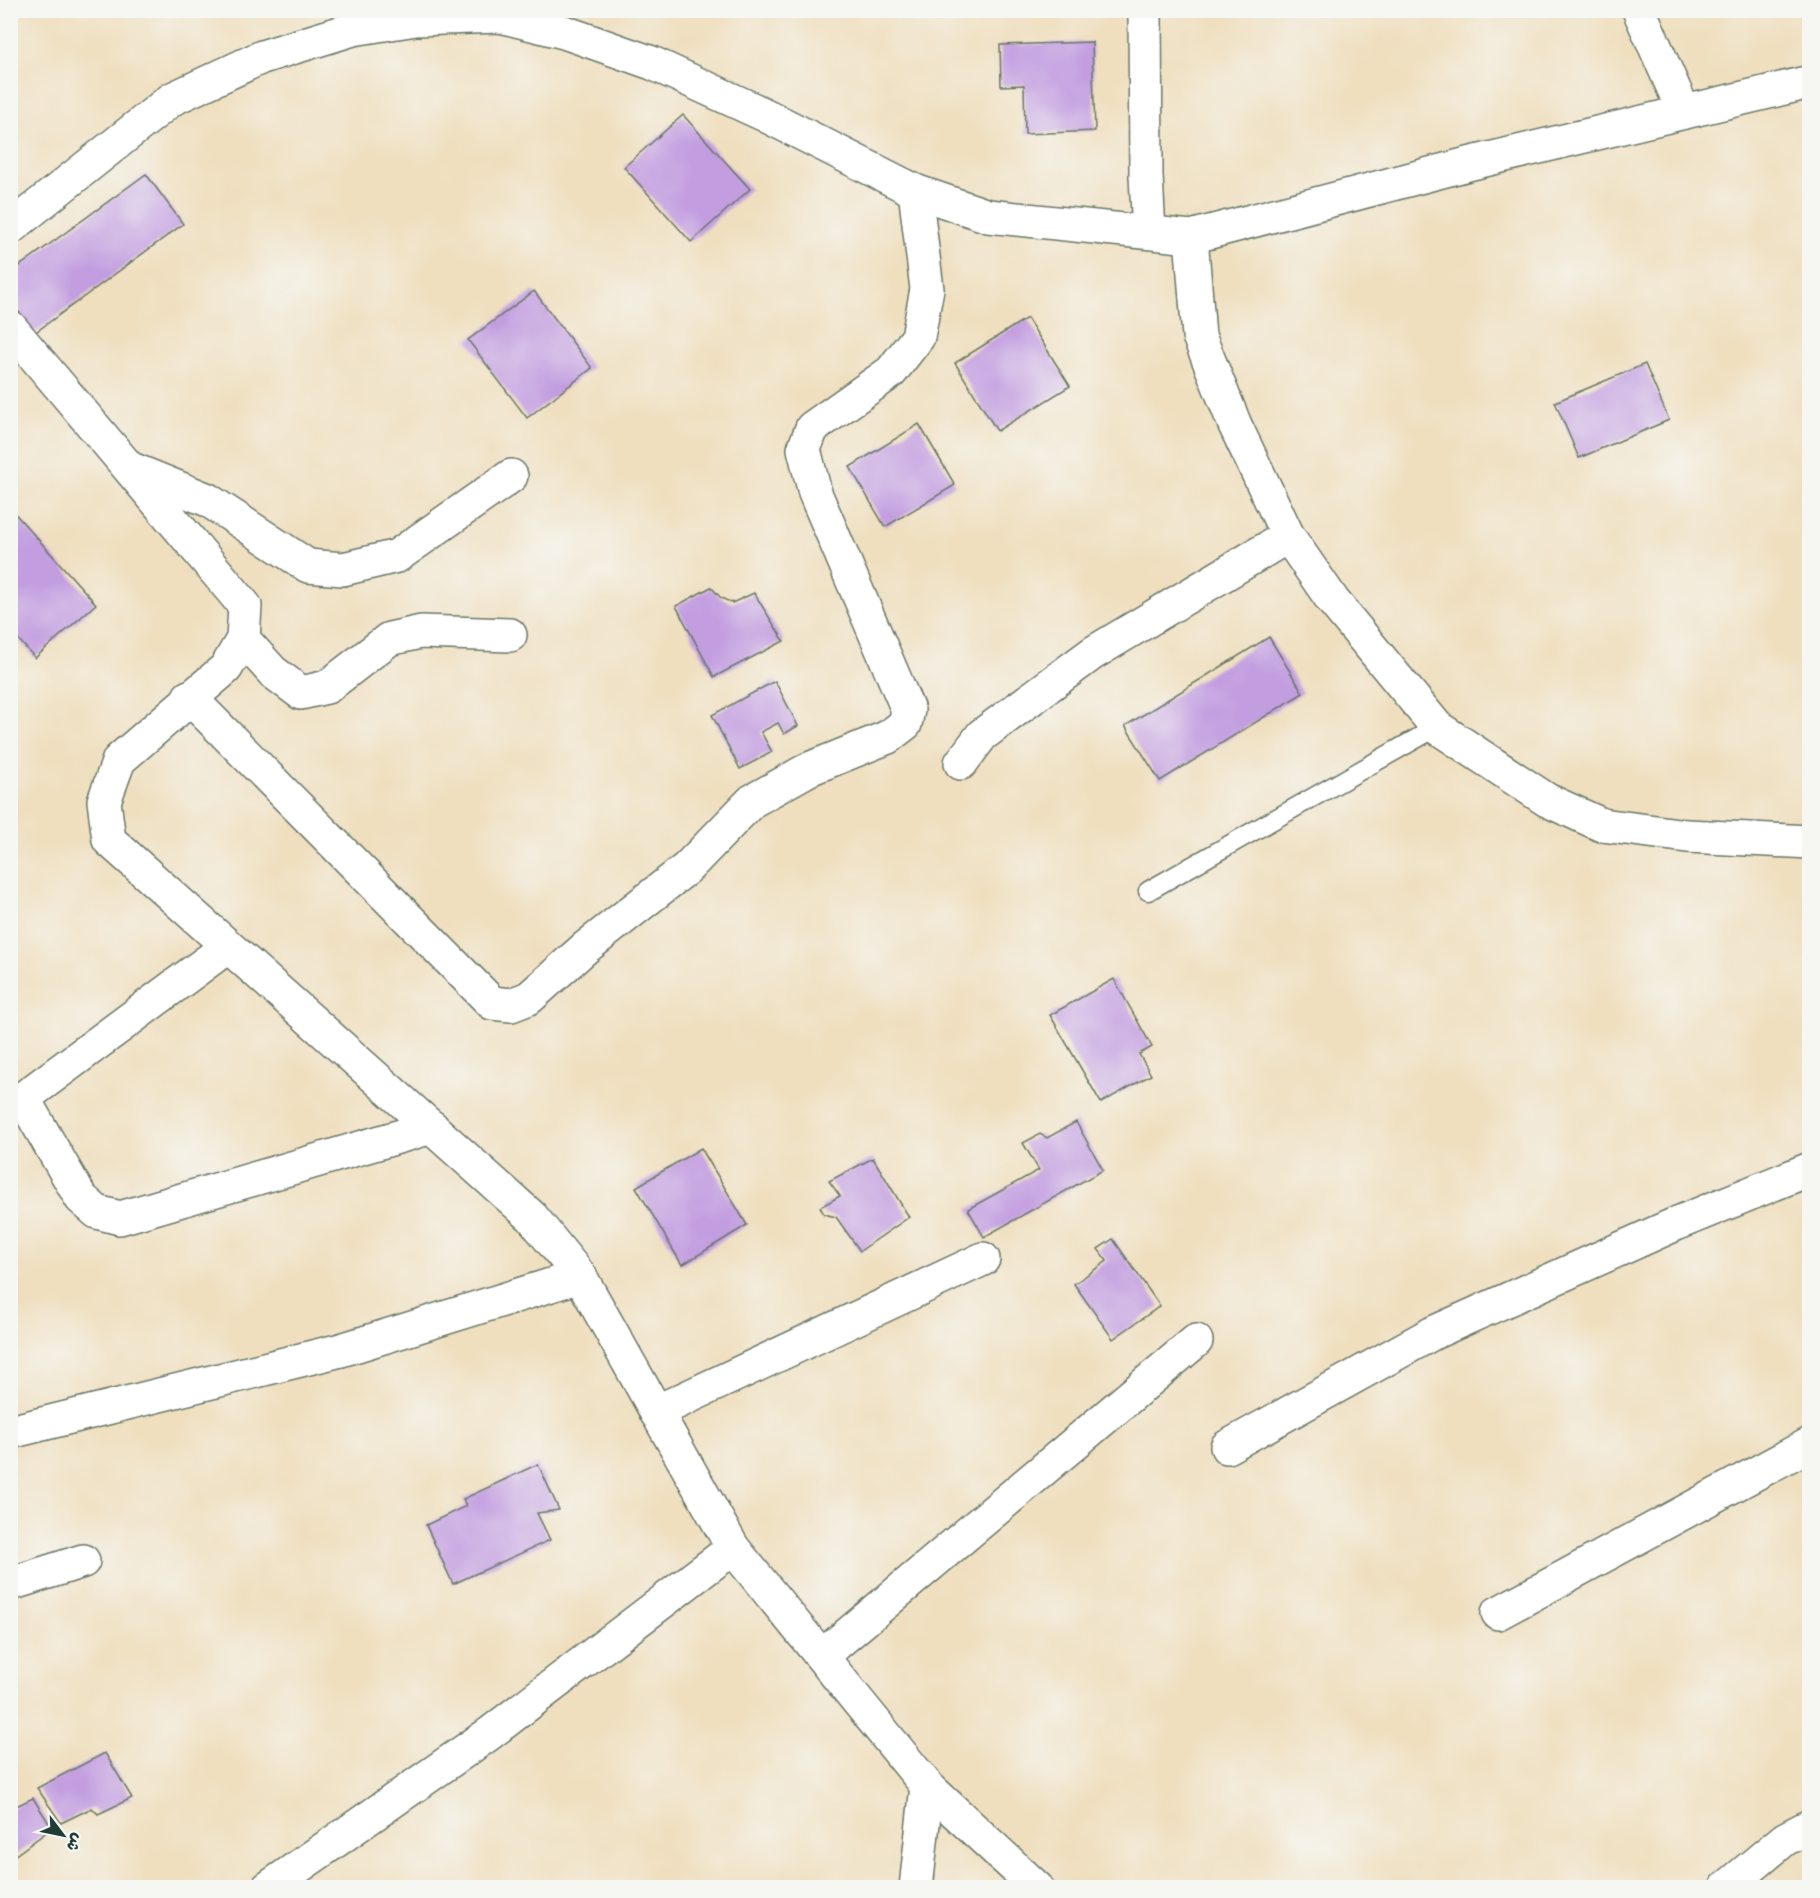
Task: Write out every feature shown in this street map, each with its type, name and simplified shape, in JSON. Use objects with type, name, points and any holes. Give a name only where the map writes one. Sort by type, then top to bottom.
[{"type":"street","points":[[1145,10],[1146,176],[1149,232]]},
{"type":"street","points":[[1639,10],[1684,112]]},
{"type":"street","points":[[10,228],[172,99],[262,57],[353,28],[416,19],[500,16],[564,32],[652,63],[915,191],[988,216],[1191,237],[1468,164],[1809,82]]},
{"type":"street","points":[[189,697],[492,1003],[511,1005],[529,998],[585,948],[687,868],[752,801],[809,769],[888,737],[905,724],[908,711],[815,493],[804,449],[812,428],[891,372],[918,337],[927,289],[915,191]]},
{"type":"street","points":[[1191,237],[1199,336],[1235,425],[1288,536],[1333,601],[1437,727],[1547,800],[1602,825],[1687,836],[1809,842]]},
{"type":"street","points":[[10,327],[244,606],[243,639],[226,668],[189,697],[119,760],[104,801],[109,840],[532,1217],[580,1276],[734,1548],[927,1786],[1037,1887]]},
{"type":"street","points":[[130,468],[208,500],[308,566],[344,569],[397,556],[511,476]]},
{"type":"street","points":[[961,763],[982,735],[1093,653],[1288,536]]},
{"type":"street","points":[[243,639],[273,672],[301,693],[327,687],[389,639],[421,632],[510,634]]},
{"type":"street","points":[[227,947],[17,1104],[81,1198],[97,1212],[120,1218],[432,1128]]},
{"type":"street","points":[[1227,1447],[1433,1333],[1678,1223],[1809,1169]]},
{"type":"street","points":[[656,1412],[982,1259]]},
{"type":"street","points":[[10,1432],[341,1350],[580,1276]]},
{"type":"street","points":[[822,1656],[1196,1341]]},
{"type":"street","points":[[1498,1613],[1809,1444]]},
{"type":"street","points":[[268,1887],[489,1734],[734,1548]]},
{"type":"street","points":[[10,1584],[83,1561]]},
{"type":"street","points":[[916,1887],[927,1786]]},
{"type":"street","points":[[1726,1887],[1785,1839],[1809,1826]]},
{"type":"lane","points":[[1148,891],[1437,727]]},
{"type":"building","points":[[1092,42],[1095,131],[1025,134],[1024,85],[1001,86],[1000,45]]},
{"type":"building","points":[[683,115],[750,189],[691,242],[624,167]]},
{"type":"building","points":[[146,174],[183,224],[29,337],[10,312],[10,273]]},
{"type":"building","points":[[534,291],[592,368],[527,418],[468,340]]},
{"type":"building","points":[[1027,318],[1070,386],[997,431],[955,363]]},
{"type":"building","points":[[1645,364],[1669,420],[1579,458],[1555,402]]},
{"type":"building","points":[[919,424],[955,485],[885,527],[850,467]]},
{"type":"building","points":[[10,508],[96,604],[35,658],[10,630]]},
{"type":"building","points":[[711,587],[721,598],[732,603],[754,593],[784,641],[714,677],[676,606]]},
{"type":"building","points":[[1269,637],[1303,693],[1160,781],[1125,726]]},
{"type":"building","points":[[775,681],[798,726],[784,734],[778,723],[761,732],[772,752],[740,769],[712,715]]},
{"type":"building","points":[[1114,979],[1152,1047],[1139,1054],[1151,1075],[1101,1103],[1050,1015]]},
{"type":"building","points":[[1076,1122],[1103,1170],[984,1237],[968,1209],[1039,1170],[1023,1143],[1040,1134],[1047,1138]]},
{"type":"building","points":[[701,1148],[747,1225],[682,1265],[636,1187]]},
{"type":"building","points":[[873,1158],[909,1217],[860,1251],[836,1217],[824,1214],[820,1207],[840,1196],[829,1181]]},
{"type":"building","points":[[1113,1239],[1160,1306],[1113,1339],[1074,1284],[1107,1261],[1098,1249]]},
{"type":"building","points":[[538,1464],[559,1510],[537,1513],[550,1540],[453,1584],[426,1525],[466,1506],[463,1499]]},
{"type":"building","points":[[105,1753],[132,1798],[98,1814],[92,1808],[61,1823],[37,1788]]},
{"type":"building","points":[[33,1798],[52,1828],[10,1859],[10,1809]]}]
